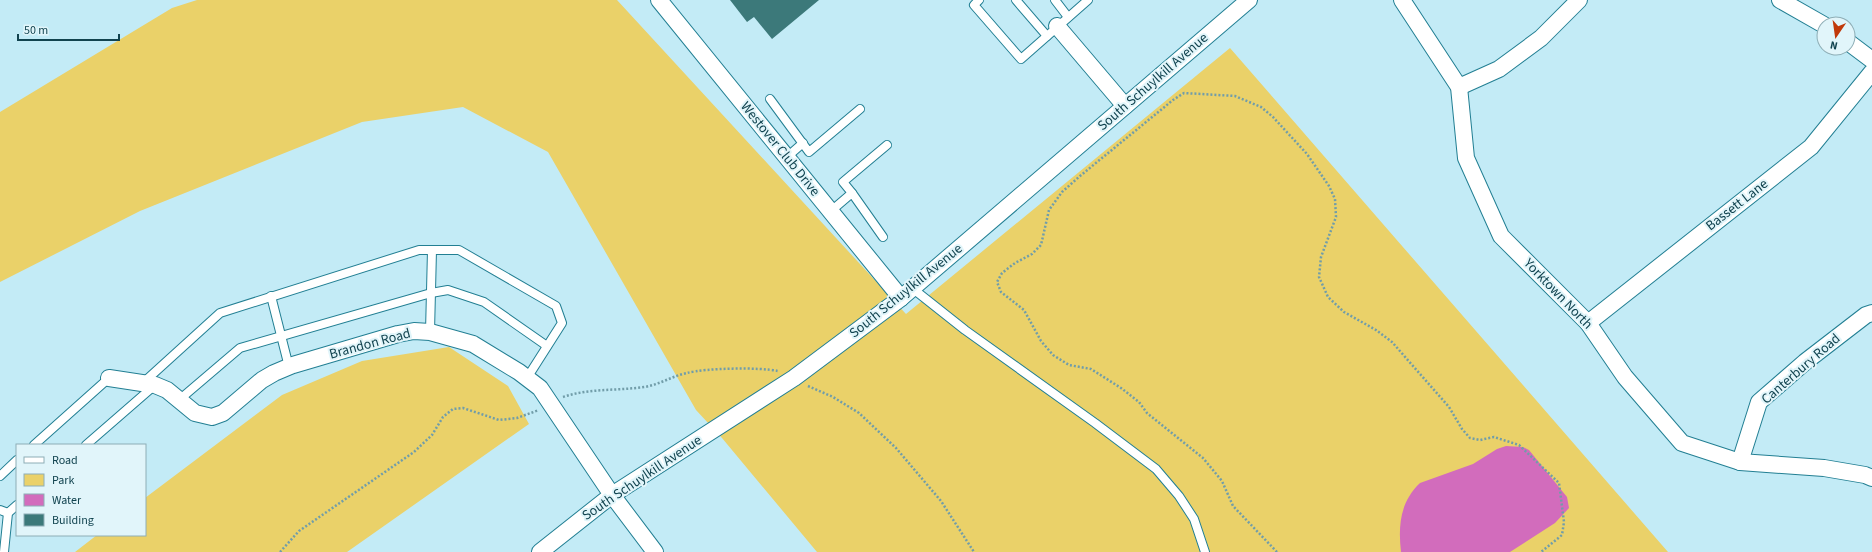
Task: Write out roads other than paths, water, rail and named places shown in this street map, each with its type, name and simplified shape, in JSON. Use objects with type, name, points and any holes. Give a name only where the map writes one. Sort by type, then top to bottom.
[{"type":"street","name":"Westover Club Drive","points":[[659,0],[831,211],[906,293]]},
{"type":"street","name":"South Schuylkill Avenue","points":[[540,552],[612,495],[794,378],[906,293],[1249,0]]},
{"type":"street","name":"Yorktown North","points":[[1402,0],[1459,87],[1466,158],[1501,236],[1588,323],[1624,377],[1682,443],[1740,462],[1824,468],[1865,475],[1872,478]]},
{"type":"street","points":[[1459,87],[1499,69],[1541,38],[1579,0]]},
{"type":"street","points":[[1780,0],[1816,20]]},
{"type":"street","points":[[1058,26],[1126,106]]},
{"type":"street","points":[[1856,48],[1872,60]]},
{"type":"street","name":"Bassett Lane","points":[[1588,323],[1811,147],[1872,72]]},
{"type":"street","name":"Canterbury Road","points":[[1740,462],[1760,402],[1805,362],[1866,315],[1872,313]]},
{"type":"street","name":"Brandon Road","points":[[109,378],[150,383],[167,390],[195,413],[212,417],[222,413],[262,380],[289,367],[398,334],[414,331],[430,332],[473,344],[527,378],[540,388],[612,495],[655,552]]},
{"type":"lane","points":[[979,0],[974,5],[1021,59],[1088,0]]},
{"type":"lane","points":[[1016,0],[1058,26]]},
{"type":"lane","points":[[1055,0],[1058,26]]},
{"type":"lane","points":[[770,99],[809,152],[860,109]]},
{"type":"lane","points":[[787,157],[803,144]]},
{"type":"lane","points":[[882,237],[844,182],[887,145]]},
{"type":"lane","points":[[831,211],[852,193]]},
{"type":"lane","points":[[87,444],[220,313],[419,250],[459,250],[556,306],[562,323],[527,378]]},
{"type":"lane","points":[[430,332],[432,250]]},
{"type":"lane","points":[[179,400],[240,348],[431,293],[448,290],[484,302],[547,346]]},
{"type":"lane","points":[[906,293],[965,330],[1095,423],[1156,469],[1179,496],[1194,519],[1205,552]]},
{"type":"lane","points":[[271,296],[289,367]]},
{"type":"lane","points":[[35,444],[109,378]]},
{"type":"lane","points":[[0,476],[16,461]]},
{"type":"lane","points":[[4,552],[8,513],[16,507]]},
{"type":"lane","points":[[0,510],[8,513]]},
{"type":"water","points":[[1506,446],[1523,447],[1529,450],[1567,497],[1569,508],[1555,523],[1510,552],[1401,552],[1400,524],[1404,506],[1413,490],[1420,483],[1473,464],[1497,449]]}]
